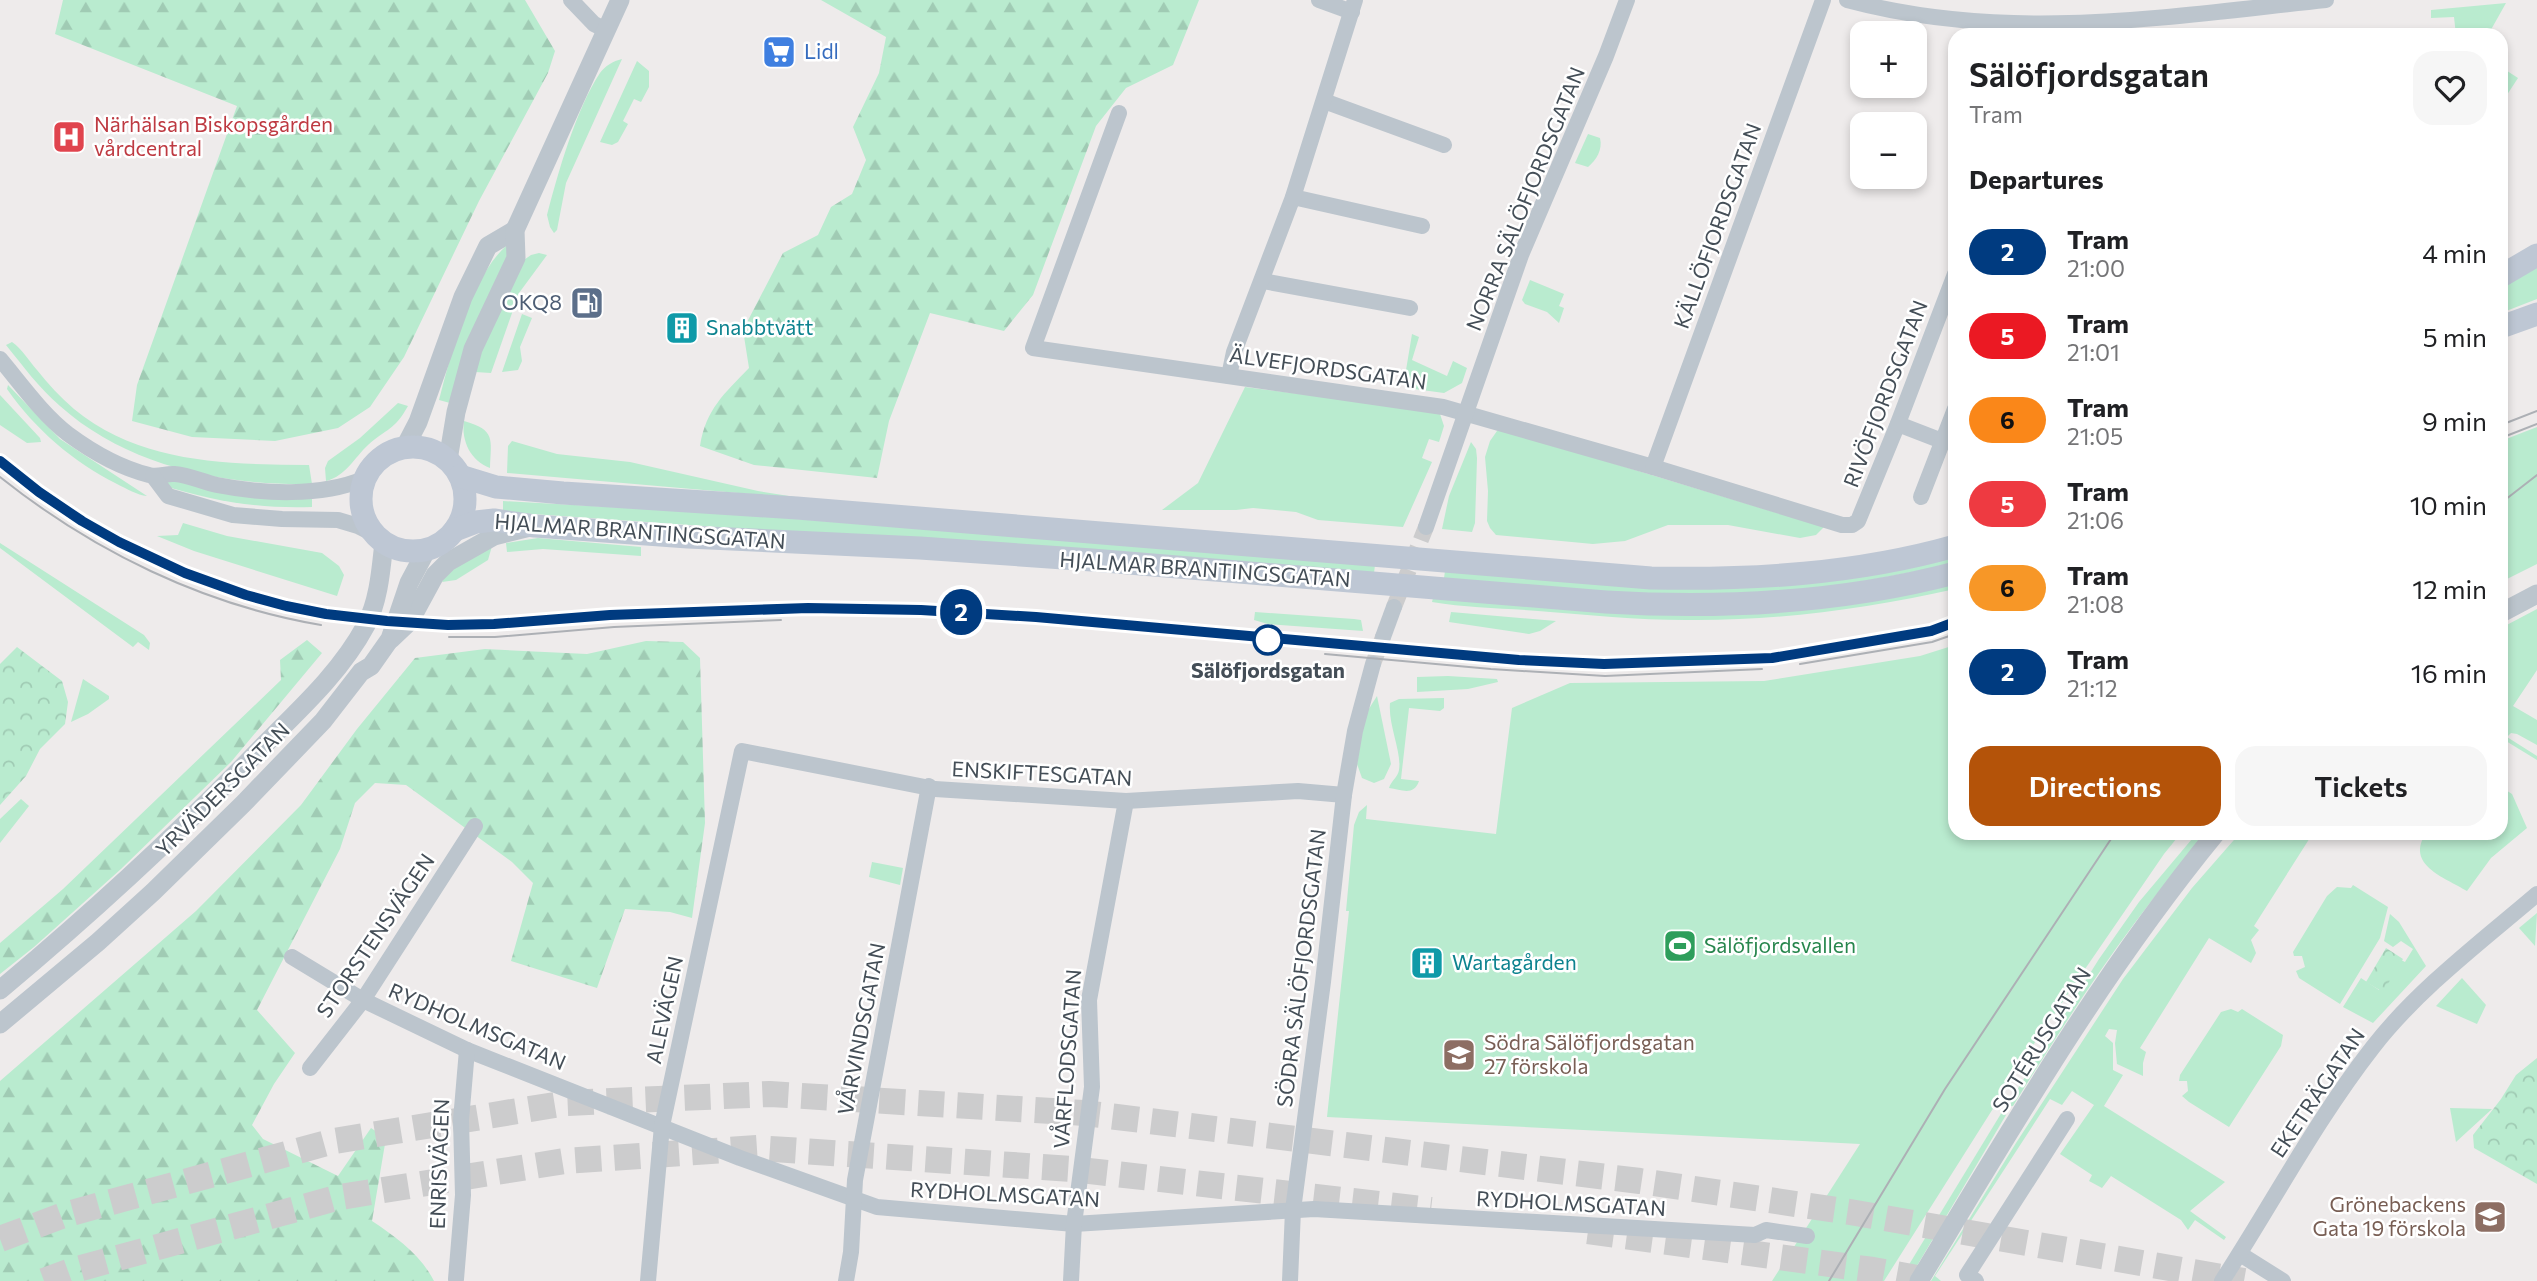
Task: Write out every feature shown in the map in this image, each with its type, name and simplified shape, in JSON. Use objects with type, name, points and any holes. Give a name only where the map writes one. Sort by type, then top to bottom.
[{"type":"main road","points":[[2508,272],[2537,255]]},
{"type":"main road","points":[[2508,324],[2537,314]]},
{"type":"main road","name":"HJALMAR BRANTINGSGATAN","points":[[405,447],[431,449],[454,468],[496,487],[797,508],[1651,578],[1713,579],[1781,575],[1848,568],[1948,548]]},
{"type":"main road","points":[[405,447],[380,458],[364,479],[360,495],[362,512],[379,538],[405,550],[427,549]]},
{"type":"main road","name":"HJALMAR BRANTINGSGATAN","points":[[454,468],[465,492],[464,508],[455,530]]},
{"type":"main road","name":"HJALMAR BRANTINGSGATAN","points":[[427,549],[443,541],[455,530],[475,522],[494,520],[535,526],[688,537],[933,549],[1668,606],[1815,599],[1886,589],[1948,575]]},
{"type":"street","points":[[571,0],[594,23],[606,30]]},
{"type":"street","points":[[454,468],[456,412],[473,349],[516,258],[515,230],[620,0]]},
{"type":"street","points":[[1229,376],[1234,352],[1293,197],[1353,6],[1319,0]]},
{"type":"street","name":"NORRA SÄLÖFJORDSGATAN","points":[[1467,413],[1521,255],[1612,43],[1627,0]]},
{"type":"street","name":"KÄLLÖFJORDSGATAN","points":[[1653,467],[1823,0]]},
{"type":"street","points":[[1847,0],[1931,16],[2037,28]]},
{"type":"street","points":[[2069,28],[2326,0]]},
{"type":"street","points":[[1324,102],[1444,145]]},
{"type":"street","name":"ÄLVEFJORDSGATAN","points":[[1119,114],[1033,348],[1443,407],[1842,525],[1852,525]]},
{"type":"street","points":[[1293,197],[1422,226]]},
{"type":"street","points":[[405,447],[418,422],[463,296],[488,246],[515,230]]},
{"type":"street","points":[[1263,281],[1410,308]]},
{"type":"street","name":"RIVÖFJORDSGATAN","points":[[1852,525],[1858,521],[1948,292]]},
{"type":"street","points":[[0,359],[37,404],[67,433],[107,457],[153,476],[175,474],[217,485],[296,491],[319,491],[364,479]]},
{"type":"street","points":[[1426,527],[1467,413]]},
{"type":"street","points":[[1898,424],[1942,441]]},
{"type":"street","points":[[1921,497],[1948,426]]},
{"type":"street","points":[[153,476],[168,496],[224,512],[282,519],[338,520],[358,526],[379,538]]},
{"type":"street","points":[[390,639],[410,621],[435,575],[448,562],[494,536],[535,526]]},
{"type":"street","name":"YRVÄDERSGATAN","points":[[0,990],[98,906],[170,839],[326,681],[348,654],[372,611],[380,576],[379,538]]},
{"type":"street","name":"YRVÄDERSGATAN","points":[[0,1024],[98,942],[200,847],[323,721],[361,672],[371,666],[390,639],[409,583],[427,549]]},
{"type":"street","points":[[2508,610],[2537,594]]},
{"type":"street","points":[[1383,637],[1394,607]]},
{"type":"street","name":"SÖDRA SÄLÖFJORDSGATAN","points":[[1290,1281],[1293,1210],[1344,795],[1355,732],[1373,664]]},
{"type":"street","name":"ENSKIFTESGATAN","points":[[742,751],[935,789],[1126,801],[1298,791],[1344,795]]},
{"type":"street","name":"ALEVÄGEN","points":[[648,1281],[662,1126],[742,751]]},
{"type":"street","name":"VÅRVINDSGATAN","points":[[846,1281],[855,1180],[929,786]]},
{"type":"street","name":"VÅRFLODSGATAN","points":[[1071,1281],[1074,1224],[1092,1087],[1089,1000],[1126,801]]},
{"type":"street","name":"STORSTENSVÄGEN","points":[[310,1068],[363,1000],[475,826]]},
{"type":"street","name":"SOTÉRUSGATAN","points":[[1919,1281],[2075,1027],[2132,943],[2210,840]]},
{"type":"street","name":"EKETRÄGATAN","points":[[2222,1281],[2325,1116],[2374,1045],[2428,988],[2537,894]]},
{"type":"street","name":"RYDHOLMSGATAN","points":[[292,957],[363,1000],[467,1050],[877,1208],[1074,1224],[1314,1209],[1363,1214],[1755,1235],[1766,1230],[1807,1236]]},
{"type":"street","name":"ENRISVÄGEN","points":[[456,1279],[463,1195],[461,1120],[467,1050]]},
{"type":"street","points":[[1976,1281],[1967,1275],[2067,1119]]},
{"type":"street","points":[[2240,1254],[2283,1281]]},
{"type":"green space","points":[[63,0],[525,0],[555,51],[548,73],[479,201],[404,357],[370,407],[338,428],[275,441],[192,437],[132,421],[137,385],[237,106],[55,34]]},
{"type":"green space","points":[[821,0],[1199,0],[1173,65],[1126,88],[1096,126],[1033,295],[1004,331],[930,313],[889,421],[877,478],[754,465],[700,446],[712,412],[724,394],[749,368],[743,330],[783,253],[818,235],[831,207],[852,194],[866,160],[853,127],[879,73],[886,37]]},
{"type":"green space","points":[[2506,3],[2492,28],[2455,28],[2454,17],[2431,18],[2431,10]]},
{"type":"green space","points":[[622,59],[566,183],[557,230],[554,233],[547,215],[562,161],[583,104],[604,68]]},
{"type":"green space","points":[[637,61],[649,71],[649,87],[641,102],[634,99],[623,121],[628,124],[618,142],[612,145],[600,142]]},
{"type":"green space","points":[[2508,72],[2518,78],[2508,93]]},
{"type":"green space","points":[[1588,134],[1600,138],[1601,147],[1588,167],[1575,163]]},
{"type":"green space","points":[[507,245],[512,245],[450,403],[439,400],[456,339],[473,296],[494,259]]},
{"type":"green space","points":[[539,253],[547,255],[519,293],[491,373],[475,372],[474,359],[521,262]]},
{"type":"green space","points":[[2537,266],[2537,299],[2508,310],[2508,283]]},
{"type":"green space","points":[[1530,280],[1564,294],[1559,306],[1564,308],[1559,323],[1547,312],[1525,304],[1522,300]]},
{"type":"green space","points":[[522,314],[532,318],[520,347],[522,361],[518,370],[502,372]]},
{"type":"green space","points":[[1412,334],[1419,337],[1412,360],[1447,376],[1453,361],[1467,368],[1462,383],[1444,393],[1407,388],[1404,382]]},
{"type":"green space","points":[[12,342],[74,409],[127,441],[156,451],[216,461],[309,465],[312,484],[279,484],[211,476],[146,458],[115,444],[86,427],[52,399],[6,345]]},
{"type":"green space","points":[[8,385],[60,439],[147,496],[117,484],[70,455],[30,418],[7,389]]},
{"type":"green space","points":[[1245,387],[1440,414],[1444,426],[1439,442],[1429,439],[1422,458],[1432,462],[1403,527],[1318,520],[1296,512],[1253,508],[1162,510],[1198,483]]},
{"type":"green space","points":[[0,395],[41,442],[27,443],[0,425]]},
{"type":"green space","points":[[398,403],[408,406],[399,420],[368,445],[344,471],[326,481],[325,468],[328,461],[360,438]]},
{"type":"green space","points":[[464,421],[487,432],[491,443],[490,468],[478,461],[469,449],[464,436]]},
{"type":"green space","points":[[2537,427],[2537,564],[2508,578],[2508,438]]},
{"type":"green space","points":[[1497,431],[1506,431],[1824,527],[1816,535],[1800,538],[1728,525],[1668,525],[1625,541],[1593,544],[1496,535],[1487,521],[1485,457],[1490,441]]},
{"type":"green space","points":[[512,441],[557,454],[630,462],[758,491],[808,499],[507,473],[508,446]]},
{"type":"green space","points":[[1471,442],[1476,449],[1477,458],[1475,523],[1472,532],[1442,529],[1449,496]]},
{"type":"green space","points":[[165,476],[312,496],[312,507],[273,507],[217,500],[162,485]]},
{"type":"green space","points":[[503,501],[734,514],[1375,565],[1374,573],[503,512]]},
{"type":"green space","points":[[183,523],[227,536],[322,553],[339,566],[344,575],[337,596],[194,551],[157,536],[178,535]]},
{"type":"green space","points":[[538,538],[641,547],[641,556],[543,549],[507,552],[506,543]]},
{"type":"green space","points":[[0,543],[144,635],[150,643],[149,650],[138,642],[133,647],[0,548]]},
{"type":"green space","points":[[492,546],[488,560],[456,580],[442,582],[447,573]]},
{"type":"green space","points":[[1948,558],[1948,564],[1876,579],[1743,594],[1631,593],[1444,578],[1445,571],[1708,589],[1830,581]]},
{"type":"green space","points":[[1948,584],[1948,590],[1855,608],[1720,620],[1631,618],[1432,602],[1433,598],[1600,612]]},
{"type":"green space","points":[[2537,609],[2537,670],[2513,706],[2537,720],[2537,745],[2517,734],[2511,733],[2508,736],[2508,624]]},
{"type":"green space","points":[[1255,612],[1361,620],[1363,631],[1268,624],[1254,620]]},
{"type":"green space","points":[[1451,612],[1556,621],[1529,634],[1449,622]]},
{"type":"green space","points":[[307,640],[322,653],[231,762],[121,869],[0,974],[0,943],[63,889],[281,680],[280,660]]},
{"type":"green space","points":[[646,641],[683,642],[700,658],[705,823],[692,918],[670,912],[625,909],[597,988],[511,961],[533,883],[512,862],[406,785],[375,783],[355,803],[340,849],[257,1010],[295,1053],[274,1084],[252,1125],[263,1139],[338,1176],[371,1128],[386,1138],[372,1221],[415,1255],[434,1281],[0,1281],[0,1081],[196,911],[301,805],[357,729],[415,658],[485,649],[587,654]]},
{"type":"green space","points":[[17,647],[62,681],[68,702],[65,724],[40,749],[26,776],[0,805],[0,664]]},
{"type":"green space","name":"Sälöfjordsvallen","points":[[1948,647],[1948,840],[2175,840],[2037,1039],[1884,1281],[1772,1281],[1860,1144],[1327,1117],[1349,911],[1346,911],[1354,825],[1359,812],[1367,805],[1366,819],[1496,834],[1512,708],[1570,683],[1764,681],[1920,656]]},
{"type":"green space","points":[[1417,677],[1497,679],[1498,682],[1468,689],[1417,692]]},
{"type":"green space","points":[[83,679],[109,696],[109,699],[71,722]]},
{"type":"green space","points":[[1377,696],[1391,764],[1384,779],[1374,783],[1362,778],[1357,764],[1365,715]]},
{"type":"green space","points":[[1444,698],[1444,708],[1440,711],[1409,708],[1401,779],[1419,781],[1411,790],[1389,788],[1398,772],[1399,763],[1390,703],[1399,699]]},
{"type":"green space","points":[[2508,738],[2537,756],[2537,760],[2508,742]]},
{"type":"green space","points":[[2508,791],[2512,794],[2527,828],[2491,858],[2467,891],[2430,869],[2420,854],[2423,840],[2508,840]]},
{"type":"green space","points":[[21,799],[29,806],[0,843],[0,819]]},
{"type":"green space","points":[[2191,840],[2202,840],[2129,931],[2013,1106],[2007,1106],[2099,959],[2139,902]]},
{"type":"green space","points":[[2234,840],[2309,840],[2254,926],[2259,930],[2251,940],[2256,953],[2251,963],[2209,938],[2140,1048],[2146,1052],[2143,1076],[2117,1064],[2117,1030],[2109,1029],[2105,1036],[2113,1043],[2113,1070],[2123,1075],[2104,1106],[2225,1182],[2190,1211],[2226,1237],[2224,1240],[2195,1220],[2188,1230],[2181,1220],[2111,1176],[2102,1188],[2089,1181],[2092,1175],[2060,1154],[2094,1105],[2072,1091],[2062,1105],[2050,1099],[1935,1276],[1941,1281],[1931,1281],[2016,1143],[2123,979],[2192,888]]},
{"type":"green space","points":[[872,862],[903,868],[900,885],[869,877]]},
{"type":"green space","points":[[2353,885],[2388,907],[2380,938],[2340,1004],[2299,978],[2296,971],[2305,967],[2302,956],[2294,956],[2293,952],[2327,896],[2337,887],[2351,888]]},
{"type":"green space","points":[[2537,913],[2535,946],[2519,928]]},
{"type":"green space","points":[[2390,914],[2399,922],[2426,966],[2373,1023],[2343,1007],[2361,978],[2379,990],[2399,959],[2405,962],[2413,949],[2401,941],[2393,947],[2384,941]]},
{"type":"green space","points":[[2386,948],[2403,959],[2383,992],[2366,982]]},
{"type":"green space","points":[[2462,978],[2486,1005],[2477,1024],[2436,1006]]},
{"type":"green space","points":[[2231,1009],[2238,1012],[2242,1009],[2283,1035],[2281,1046],[2229,1127],[2182,1096],[2188,1091],[2187,1081],[2179,1081],[2180,1075],[2221,1012]]},
{"type":"green space","points":[[2537,1058],[2537,1184],[2474,1148],[2473,1135],[2516,1075]]},
{"type":"green space","points":[[2450,1108],[2492,1109],[2456,1142]]},
{"type":"green space","points":[[2002,1112],[2006,1115],[1908,1281],[1899,1281]]},
{"type":"tunnel","points":[[1394,607],[1426,527]]},
{"type":"tunnel","points":[[1373,664],[1383,637]]},
{"type":"tunnel","points":[[0,1239],[64,1215],[334,1141],[567,1103],[770,1094],[1084,1113],[1640,1181],[1850,1212],[2244,1281]]},
{"type":"tunnel","points":[[44,1281],[74,1270],[340,1197],[565,1161],[757,1148],[1072,1169],[1431,1210]]},
{"type":"tunnel","points":[[1588,1231],[1873,1270],[1933,1281]]},
{"type":"tram line","points":[[2508,422],[2537,411]]},
{"type":"tram line","points":[[2508,435],[2537,424]]},
{"type":"tram line","points":[[0,461],[74,515],[153,558],[238,592],[326,614]]},
{"type":"tram line","name":"2","points":[[0,461],[82,521],[141,553],[201,580],[286,606],[387,621],[448,625],[550,621],[610,615],[808,608],[921,610],[1036,617],[1268,640],[1519,660],[1604,664],[1772,658],[1931,631],[1948,625]]},
{"type":"tram line","points":[[2508,498],[2537,475]]},
{"type":"tram line","points":[[0,477],[73,529],[151,571],[234,604],[321,625]]},
{"type":"tram line","points":[[448,625],[550,621],[610,615],[808,608],[921,610],[1036,617],[1519,660],[1604,664],[1772,658],[1931,631],[1948,625]]},
{"type":"tram line","points":[[449,637],[495,637],[614,627],[781,620]]},
{"type":"tram line","points":[[1800,664],[1932,642],[1948,636]]},
{"type":"tram line","points":[[1325,654],[1605,676],[1762,669]]},
{"type":"tram line","points":[[1829,1281],[1945,1089],[2110,840]]},
{"type":"place","name":"Lidl","points":[[779,52]]},
{"type":"place","name":"Närhälsan Biskopsgården vårdcentral","points":[[69,137]]},
{"type":"place","name":"OKQ8","points":[[587,303]]},
{"type":"place","name":"Snabbtvätt","points":[[682,328]]},
{"type":"place","name":"Sälöfjordsgatan","points":[[1268,640]]},
{"type":"place","name":"Sälöfjordsvallen","points":[[1680,946]]},
{"type":"place","name":"Wartagården","points":[[1427,963]]},
{"type":"place","name":"Södra Sälöfjordsgatan 27 förskola","points":[[1459,1055]]},
{"type":"place","name":"Grönebackens Gata 19 förskola","points":[[2490,1217]]}]
